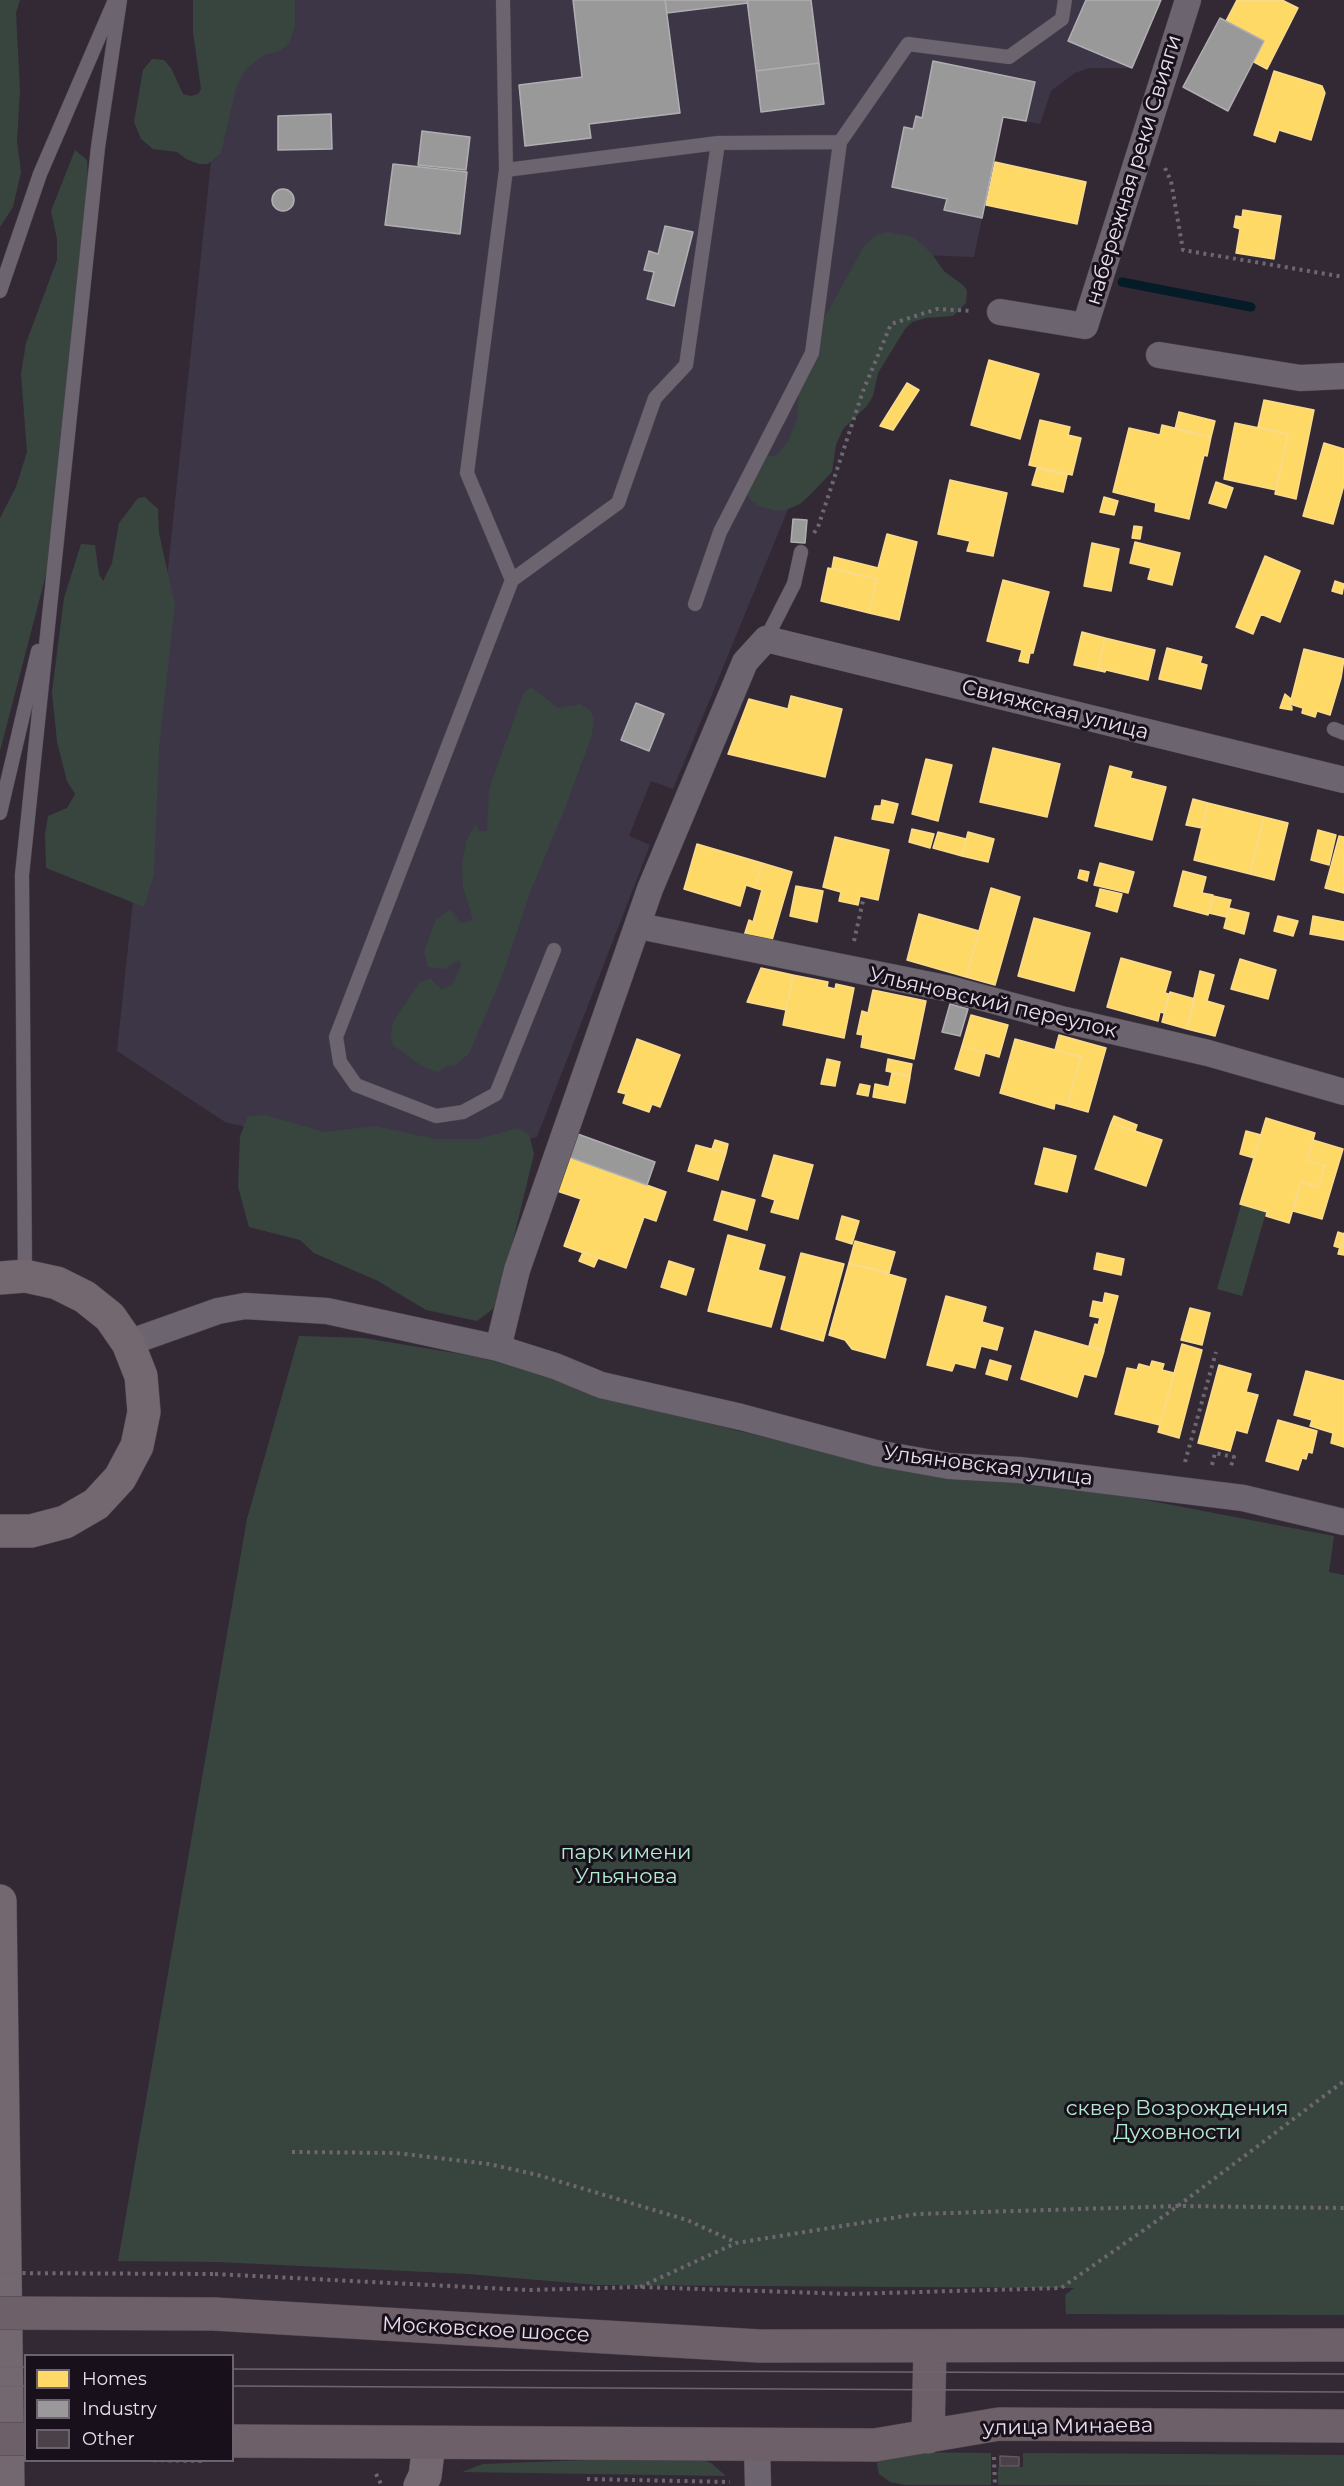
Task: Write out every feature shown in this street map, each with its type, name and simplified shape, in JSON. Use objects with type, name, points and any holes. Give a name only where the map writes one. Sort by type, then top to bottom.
[{"type":"main road","name":"Московское шоссе","points":[[0,2313],[214,2314],[759,2346],[930,2346]]},
{"type":"main road","points":[[928,2437],[930,2346],[1344,2345]]},
{"type":"main road","name":"улица Минаева","points":[[757,2447],[875,2445],[999,2424],[1344,2426]]},
{"type":"main road","points":[[0,2439],[24,2439]]},
{"type":"main road","points":[[234,2441],[757,2447]]},
{"type":"street","name":"набережная реки Свияги","points":[[1000,312],[1085,326],[1188,0]]},
{"type":"street","points":[[1160,355],[1300,378],[1344,376]]},
{"type":"street","points":[[498,1348],[517,1270],[639,927],[650,889],[744,662],[766,639]]},
{"type":"street","name":"Свияжская улица","points":[[766,639],[1344,780]]},
{"type":"street","name":"Ульяновский переулок","points":[[639,927],[950,988],[1065,1020],[1208,1053],[1344,1092]]},
{"type":"street","points":[[0,1531],[31,1532],[65,1522],[96,1504],[120,1478],[137,1446],[144,1412],[141,1376],[129,1343],[110,1317],[85,1297],[57,1283],[13,1277]]},
{"type":"street","name":"Ульяновская улица","points":[[129,1343],[218,1311],[245,1306],[327,1311],[498,1348],[555,1366],[601,1385],[741,1417],[876,1453],[949,1466],[1019,1470],[1243,1498],[1344,1522]]},
{"type":"street","points":[[0,1901],[8,2486]]},
{"type":"street","points":[[420,2486],[425,2476],[429,2444]]},
{"type":"street","points":[[757,2447],[758,2486]]},
{"type":"lane","points":[[0,291],[40,174],[115,0]]},
{"type":"lane","points":[[13,1277],[22,876],[98,147],[120,0]]},
{"type":"lane","points":[[503,0],[506,170],[467,473],[512,580]]},
{"type":"lane","points":[[695,604],[720,532],[812,353],[840,142],[908,44],[1009,57],[1062,19],[1065,0]]},
{"type":"lane","points":[[506,170],[718,143],[840,142]]},
{"type":"lane","points":[[555,950],[496,1094],[463,1112],[436,1116],[356,1085],[340,1062],[336,1037],[512,580],[618,503],[655,398],[686,365],[718,143]]},
{"type":"lane","points":[[766,639],[794,584],[801,552]]},
{"type":"lane","points":[[0,813],[51,596]]},
{"type":"path","points":[[1148,127],[1171,181],[1183,250],[1344,277]]},
{"type":"path","points":[[801,552],[818,526],[863,391],[891,324],[937,309],[1000,312]]},
{"type":"path","points":[[848,968],[863,901]]},
{"type":"path","points":[[1209,1494],[1209,1475],[1184,1468],[1216,1352]]},
{"type":"path","points":[[1215,1453],[1233,1457]]},
{"type":"path","points":[[0,2273],[215,2274],[528,2290],[639,2287],[849,2294],[1060,2288],[1178,2206],[1344,2081]]},
{"type":"path","points":[[292,2152],[396,2153],[489,2164],[538,2175],[687,2220],[736,2243]]},
{"type":"path","points":[[639,2287],[736,2243],[917,2214],[1178,2206],[1344,2208]]},
{"type":"path","points":[[995,2486],[994,2455],[1004,2455]]},
{"type":"path","points":[[376,2473],[382,2486]]},
{"type":"shaded area","points":[[228,0],[1161,0],[1132,68],[1089,68],[1075,73],[1051,91],[1040,124],[1003,117],[974,257],[893,254],[673,789],[651,781],[629,836],[650,845],[537,1137],[417,1168],[225,1122],[117,1051]]},
{"type":"green space","points":[[0,0],[20,0],[16,13],[20,90],[17,141],[21,172],[13,207],[0,227]]},
{"type":"green space","points":[[193,0],[295,0],[295,25],[290,42],[280,51],[264,55],[245,70],[236,88],[221,153],[208,164],[199,164],[186,159],[177,152],[153,149],[141,139],[134,122],[143,70],[152,59],[164,60],[171,68],[183,94],[191,96],[198,94],[201,89],[193,32]]},
{"type":"green space","points":[[75,150],[87,160],[90,219],[61,431],[49,563],[0,751],[0,518],[16,487],[27,452],[21,374],[26,343],[57,260],[57,239],[51,211]]},
{"type":"green space","points":[[888,232],[914,237],[931,253],[944,271],[964,286],[967,291],[966,303],[953,316],[926,318],[912,322],[905,329],[878,373],[873,396],[867,406],[843,429],[836,445],[832,472],[808,497],[800,504],[786,510],[775,511],[759,506],[752,502],[746,491],[743,478],[746,467],[754,456],[776,456],[788,441],[797,420],[801,360],[864,246],[877,234]]},
{"type":"green space","points":[[145,497],[158,509],[159,533],[175,605],[159,747],[154,875],[144,907],[46,868],[45,835],[48,816],[67,808],[75,794],[67,781],[57,742],[52,692],[64,598],[81,544],[95,545],[99,574],[103,581],[112,563],[119,523],[138,498]]},
{"type":"green space","points":[[531,687],[558,708],[580,704],[590,710],[594,719],[592,735],[531,890],[503,974],[469,1054],[454,1066],[448,1065],[438,1072],[423,1067],[393,1045],[391,1036],[393,1022],[419,983],[430,978],[442,990],[452,985],[461,965],[459,960],[444,969],[428,967],[424,952],[436,919],[450,910],[461,923],[473,920],[463,887],[462,863],[467,839],[476,824],[479,831],[487,831],[489,789],[523,694]]},
{"type":"green space","points":[[266,1115],[324,1132],[375,1126],[436,1139],[478,1139],[518,1128],[529,1134],[534,1154],[502,1286],[493,1309],[477,1321],[426,1310],[378,1281],[314,1253],[300,1240],[249,1227],[238,1187],[240,1136],[248,1116]]},
{"type":"green space","points":[[1241,1205],[1266,1212],[1242,1296],[1217,1289]]},
{"type":"green space","name":"парк имени Ульянова","points":[[299,1336],[364,1338],[467,1355],[540,1372],[608,1399],[789,1443],[1078,1487],[1334,1536],[1329,1572],[1344,1575],[1344,2315],[1066,2314],[1065,2295],[1074,2288],[597,2285],[468,2274],[218,2262],[118,2261],[247,1519]]},
{"type":"green space","points":[[891,2452],[991,2453],[991,2485],[906,2485],[890,2482],[879,2474],[877,2464],[878,2460]]},
{"type":"green space","points":[[1023,2453],[1344,2455],[1344,2486],[998,2485],[998,2467],[1023,2467]]},
{"type":"green space","points":[[692,2456],[711,2463],[726,2476],[462,2472],[483,2464]]},
{"type":"building: Homes","points":[[1237,0],[1282,0],[1298,8],[1267,69],[1254,62],[1264,41],[1226,21]]},
{"type":"building: Homes","points":[[1274,71],[1322,86],[1325,93],[1311,140],[1279,130],[1275,142],[1254,135]]},
{"type":"building: Homes","points":[[995,162],[1086,182],[1077,224],[986,205]]},
{"type":"building: Homes","points":[[1243,210],[1281,216],[1274,259],[1236,253],[1240,229],[1234,227],[1236,216],[1242,217]]},
{"type":"building: Homes","points":[[989,360],[1039,374],[1020,439],[971,425]]},
{"type":"building: Homes","points":[[907,383],[919,390],[893,430],[880,426]]},
{"type":"building: Homes","points":[[1264,400],[1314,410],[1296,499],[1275,494],[1288,434],[1258,427]]},
{"type":"building: Homes","points":[[1179,412],[1215,421],[1211,437],[1175,429]]},
{"type":"building: Homes","points":[[1040,420],[1070,427],[1068,435],[1081,438],[1072,475],[1029,465]]},
{"type":"building: Homes","points":[[1235,423],[1288,434],[1276,490],[1224,479]]},
{"type":"building: Homes","points":[[1162,425],[1211,437],[1207,456],[1204,455],[1189,519],[1155,511],[1156,503],[1113,492],[1129,428],[1160,435]]},
{"type":"building: Homes","points":[[1324,443],[1344,449],[1344,485],[1333,524],[1303,516]]},
{"type":"building: Homes","points":[[1037,468],[1067,475],[1063,492],[1032,485]]},
{"type":"building: Homes","points":[[950,480],[1007,493],[993,556],[967,551],[970,541],[938,534]]},
{"type":"building: Homes","points":[[1216,482],[1233,488],[1226,508],[1209,503]]},
{"type":"building: Homes","points":[[1104,497],[1118,501],[1114,515],[1100,512]]},
{"type":"building: Homes","points":[[1134,526],[1142,527],[1140,539],[1132,538]]},
{"type":"building: Homes","points":[[887,534],[917,542],[899,620],[869,613],[877,579],[832,568],[834,557],[878,568]]},
{"type":"building: Homes","points":[[1135,542],[1180,553],[1172,585],[1148,579],[1151,568],[1130,563]]},
{"type":"building: Homes","points":[[1092,543],[1119,549],[1111,591],[1084,586]]},
{"type":"building: Homes","points":[[1265,556],[1300,571],[1280,622],[1261,614],[1253,634],[1236,627]]},
{"type":"building: Homes","points":[[828,568],[877,579],[869,613],[821,601]]},
{"type":"building: Homes","points":[[1003,580],[1049,592],[1033,653],[1030,653],[1028,663],[1019,661],[1022,650],[987,641]]},
{"type":"building: Homes","points":[[1335,581],[1344,584],[1342,594],[1332,591]]},
{"type":"building: Homes","points":[[1082,632],[1105,638],[1098,668],[1106,670],[1105,672],[1074,665]]},
{"type":"building: Homes","points":[[1105,638],[1155,650],[1148,680],[1098,668]]},
{"type":"building: Homes","points":[[1167,648],[1202,657],[1200,663],[1207,665],[1201,689],[1159,679]]},
{"type":"building: Homes","points":[[1304,649],[1344,659],[1330,715],[1317,711],[1315,717],[1302,713],[1303,708],[1290,704]]},
{"type":"building: Homes","points":[[1285,694],[1291,699],[1292,710],[1280,708]]},
{"type":"building: Homes","points":[[791,696],[842,709],[825,777],[728,754],[749,699],[788,709]]},
{"type":"building: Homes","points":[[993,748],[1060,764],[1047,817],[980,802]]},
{"type":"building: Homes","points":[[926,759],[952,765],[938,821],[912,814]]},
{"type":"building: Homes","points":[[1110,766],[1132,772],[1130,778],[1166,787],[1152,840],[1095,826]]},
{"type":"building: Homes","points":[[1193,799],[1208,803],[1202,828],[1186,825]]},
{"type":"building: Homes","points":[[882,800],[898,804],[893,823],[872,819],[875,806],[881,806]]},
{"type":"building: Homes","points":[[1208,803],[1264,817],[1250,874],[1194,860]]},
{"type":"building: Homes","points":[[1264,817],[1288,823],[1274,880],[1250,874]]},
{"type":"building: Homes","points":[[912,829],[934,834],[930,848],[909,842]]},
{"type":"building: Homes","points":[[1318,830],[1336,835],[1329,865],[1311,860]]},
{"type":"building: Homes","points":[[938,832],[966,839],[962,856],[933,848]]},
{"type":"building: Homes","points":[[968,832],[994,839],[988,862],[962,856]]},
{"type":"building: Homes","points":[[1339,836],[1344,837],[1344,893],[1325,888]]},
{"type":"building: Homes","points":[[835,837],[889,850],[878,900],[860,896],[858,905],[839,901],[841,892],[823,887]]},
{"type":"building: Homes","points":[[697,844],[762,863],[755,888],[746,885],[740,906],[684,889]]},
{"type":"building: Homes","points":[[762,863],[792,872],[770,947],[743,939],[749,920],[753,922],[762,890],[755,888]]},
{"type":"building: Homes","points":[[1100,863],[1134,872],[1128,893],[1094,885]]},
{"type":"building: Homes","points":[[1080,870],[1089,872],[1087,881],[1078,878]]},
{"type":"building: Homes","points":[[1183,871],[1206,877],[1202,893],[1213,895],[1208,915],[1174,906]]},
{"type":"building: Homes","points":[[796,886],[823,891],[817,922],[790,916]]},
{"type":"building: Homes","points":[[991,888],[1020,897],[995,985],[966,977]]},
{"type":"building: Homes","points":[[1100,889],[1122,894],[1117,912],[1096,906]]},
{"type":"building: Homes","points":[[1213,896],[1231,900],[1226,917],[1209,913]]},
{"type":"building: Homes","points":[[1229,908],[1249,913],[1244,934],[1224,928]]},
{"type":"building: Homes","points":[[919,914],[979,931],[966,977],[907,960]]},
{"type":"building: Homes","points":[[1278,916],[1298,921],[1293,936],[1274,931]]},
{"type":"building: Homes","points":[[1313,916],[1344,922],[1344,940],[1310,934]]},
{"type":"building: Homes","points":[[1034,918],[1090,933],[1074,991],[1018,976]]},
{"type":"building: Homes","points":[[1121,958],[1171,972],[1165,993],[1169,994],[1164,1013],[1160,1012],[1158,1021],[1107,1007]]},
{"type":"building: Homes","points":[[1240,959],[1276,970],[1268,999],[1231,989]]},
{"type":"building: Homes","points":[[761,968],[793,975],[786,1010],[747,1002]]},
{"type":"building: Homes","points":[[1200,971],[1214,975],[1207,1001],[1224,1006],[1215,1036],[1187,1029]]},
{"type":"building: Homes","points":[[793,975],[828,982],[827,987],[835,989],[836,984],[854,988],[844,1038],[783,1025]]},
{"type":"building: Homes","points":[[873,990],[926,1001],[914,1059],[861,1047],[863,1035],[857,1034],[862,1011],[868,1013]]},
{"type":"building: Homes","points":[[1170,992],[1195,999],[1187,1029],[1162,1022]]},
{"type":"building: Homes","points":[[971,1015],[1008,1025],[999,1057],[962,1046]]},
{"type":"building: Homes","points":[[1059,1035],[1106,1048],[1088,1112],[1067,1106],[1081,1057],[1055,1050]]},
{"type":"building: Homes","points":[[637,1039],[680,1055],[660,1107],[652,1104],[649,1112],[623,1103],[626,1094],[618,1092]]},
{"type":"building: Homes","points":[[1015,1039],[1081,1057],[1067,1106],[1055,1103],[1054,1109],[1000,1093]]},
{"type":"building: Homes","points":[[962,1046],[985,1053],[979,1076],[955,1069]]},
{"type":"building: Homes","points":[[827,1059],[840,1062],[835,1086],[821,1084]]},
{"type":"building: Homes","points":[[888,1059],[912,1064],[910,1076],[886,1071]]},
{"type":"building: Homes","points":[[892,1073],[910,1077],[905,1103],[873,1097],[875,1084],[889,1087]]},
{"type":"building: Homes","points":[[860,1084],[870,1086],[868,1096],[857,1094]]},
{"type":"building: Homes","points":[[1114,1116],[1137,1125],[1135,1131],[1111,1123]]},
{"type":"building: Homes","points":[[1266,1118],[1315,1133],[1307,1161],[1325,1166],[1319,1187],[1301,1182],[1289,1223],[1266,1216],[1267,1212],[1240,1204]]},
{"type":"building: Homes","points":[[1111,1123],[1162,1140],[1146,1186],[1095,1169]]},
{"type":"building: Homes","points":[[1246,1131],[1261,1135],[1254,1158],[1240,1154]]},
{"type":"building: Homes","points":[[715,1140],[728,1144],[726,1153],[712,1149]]},
{"type":"building: Homes","points":[[1313,1140],[1343,1149],[1322,1219],[1293,1211],[1301,1182],[1319,1187],[1325,1166],[1307,1161]]},
{"type":"building: Homes","points":[[696,1145],[726,1153],[718,1180],[688,1171]]},
{"type":"building: Homes","points":[[1044,1148],[1076,1156],[1067,1192],[1035,1184]]},
{"type":"building: Homes","points":[[774,1155],[813,1165],[798,1219],[771,1212],[775,1200],[762,1196]]},
{"type":"building: Homes","points":[[566,1156],[666,1192],[656,1221],[644,1217],[626,1268],[564,1246],[581,1199],[554,1190]]},
{"type":"building: Homes","points":[[722,1191],[755,1200],[747,1230],[714,1220]]},
{"type":"building: Homes","points":[[842,1216],[859,1221],[852,1244],[836,1239]]},
{"type":"building: Homes","points":[[1338,1232],[1344,1234],[1340,1248],[1334,1246]]},
{"type":"building: Homes","points":[[1344,1233],[1344,1255],[1338,1254]]},
{"type":"building: Homes","points":[[728,1235],[765,1245],[758,1270],[785,1277],[771,1327],[708,1311]]},
{"type":"building: Homes","points":[[855,1241],[895,1252],[889,1273],[849,1263]]},
{"type":"building: Homes","points":[[583,1252],[598,1258],[594,1267],[579,1261]]},
{"type":"building: Homes","points":[[801,1253],[844,1264],[823,1341],[781,1329]]},
{"type":"building: Homes","points":[[1097,1253],[1124,1259],[1121,1275],[1094,1269]]},
{"type":"building: Homes","points":[[669,1261],[694,1269],[686,1295],[661,1287]]},
{"type":"building: Homes","points":[[849,1263],[906,1279],[885,1358],[852,1349],[845,1340],[829,1335]]},
{"type":"building: Homes","points":[[1105,1293],[1118,1296],[1104,1350],[1089,1346],[1095,1324],[1098,1325],[1100,1318],[1090,1316],[1093,1301],[1103,1303]]},
{"type":"building: Homes","points":[[946,1296],[986,1307],[982,1322],[1003,1328],[997,1350],[981,1346],[975,1368],[955,1363],[952,1371],[927,1365]]},
{"type":"building: Homes","points":[[1190,1308],[1210,1313],[1202,1345],[1181,1340]]},
{"type":"building: Homes","points":[[1035,1331],[1104,1351],[1096,1377],[1084,1374],[1077,1397],[1021,1379]]},
{"type":"building: Homes","points":[[1182,1344],[1202,1350],[1179,1438],[1158,1432]]},
{"type":"building: Homes","points":[[990,1360],[1011,1366],[1007,1380],[986,1374]]},
{"type":"building: Homes","points":[[1152,1361],[1164,1364],[1162,1370],[1174,1373],[1160,1425],[1115,1414],[1127,1368],[1137,1370],[1139,1364],[1150,1367]]},
{"type":"building: Homes","points":[[1219,1365],[1251,1374],[1246,1392],[1258,1395],[1247,1433],[1236,1430],[1230,1451],[1198,1443]]},
{"type":"building: Homes","points":[[1306,1371],[1344,1381],[1344,1447],[1331,1443],[1333,1433],[1310,1426],[1312,1420],[1294,1415]]},
{"type":"building: Homes","points":[[1278,1420],[1317,1431],[1312,1453],[1308,1452],[1306,1459],[1302,1458],[1298,1470],[1266,1461]]},
{"type":"building: Industry","points":[[573,0],[665,0],[680,113],[589,124],[591,138],[525,146],[519,85],[582,77]]},
{"type":"building: Industry","points":[[665,0],[747,0],[748,3],[667,13]]},
{"type":"building: Industry","points":[[747,0],[811,0],[819,63],[756,71]]},
{"type":"building: Industry","points":[[1086,0],[1161,0],[1132,68],[1068,41]]},
{"type":"building: Industry","points":[[1220,18],[1264,41],[1228,111],[1183,87]]},
{"type":"building: Industry","points":[[933,61],[1035,82],[1026,121],[1003,117],[982,218],[944,210],[947,199],[892,187],[904,127],[913,129],[916,116],[922,118]]},
{"type":"building: Industry","points":[[819,63],[824,104],[761,112],[756,71]]},
{"type":"building: Industry","points":[[331,114],[332,149],[278,150],[278,116]]},
{"type":"building: Industry","points":[[422,131],[470,137],[466,170],[418,165]]},
{"type":"building: Industry","points":[[393,164],[467,172],[460,234],[385,225]]},
{"type":"building: Industry","points":[[279,189],[287,189],[294,196],[294,204],[287,211],[279,211],[272,204],[272,196]]},
{"type":"building: Industry","points":[[665,226],[693,232],[674,306],[647,299],[654,272],[644,270],[649,251],[658,254]]},
{"type":"building: Industry","points":[[793,519],[807,520],[805,543],[791,542]]},
{"type":"building: Industry","points":[[636,703],[664,714],[649,751],[621,740]]},
{"type":"building: Industry","points":[[950,1004],[968,1009],[960,1036],[942,1032]]},
{"type":"building: Industry","points":[[575,1133],[655,1162],[647,1185],[566,1156]]},
{"type":"building: Other","points":[[1000,2456],[1019,2457],[1019,2466],[1000,2466]]},
{"type":"waterway","points":[[1122,282],[1251,307]]},
{"type":"tram line","points":[[0,2367],[24,2367]]},
{"type":"tram line","points":[[234,2369],[1344,2374]]},
{"type":"tram line","points":[[0,2386],[24,2386]]},
{"type":"tram line","points":[[234,2386],[1344,2392]]},
{"type":"park label","name":"сквер Возрождения Духовности","points":[[1177,2121]]}]
